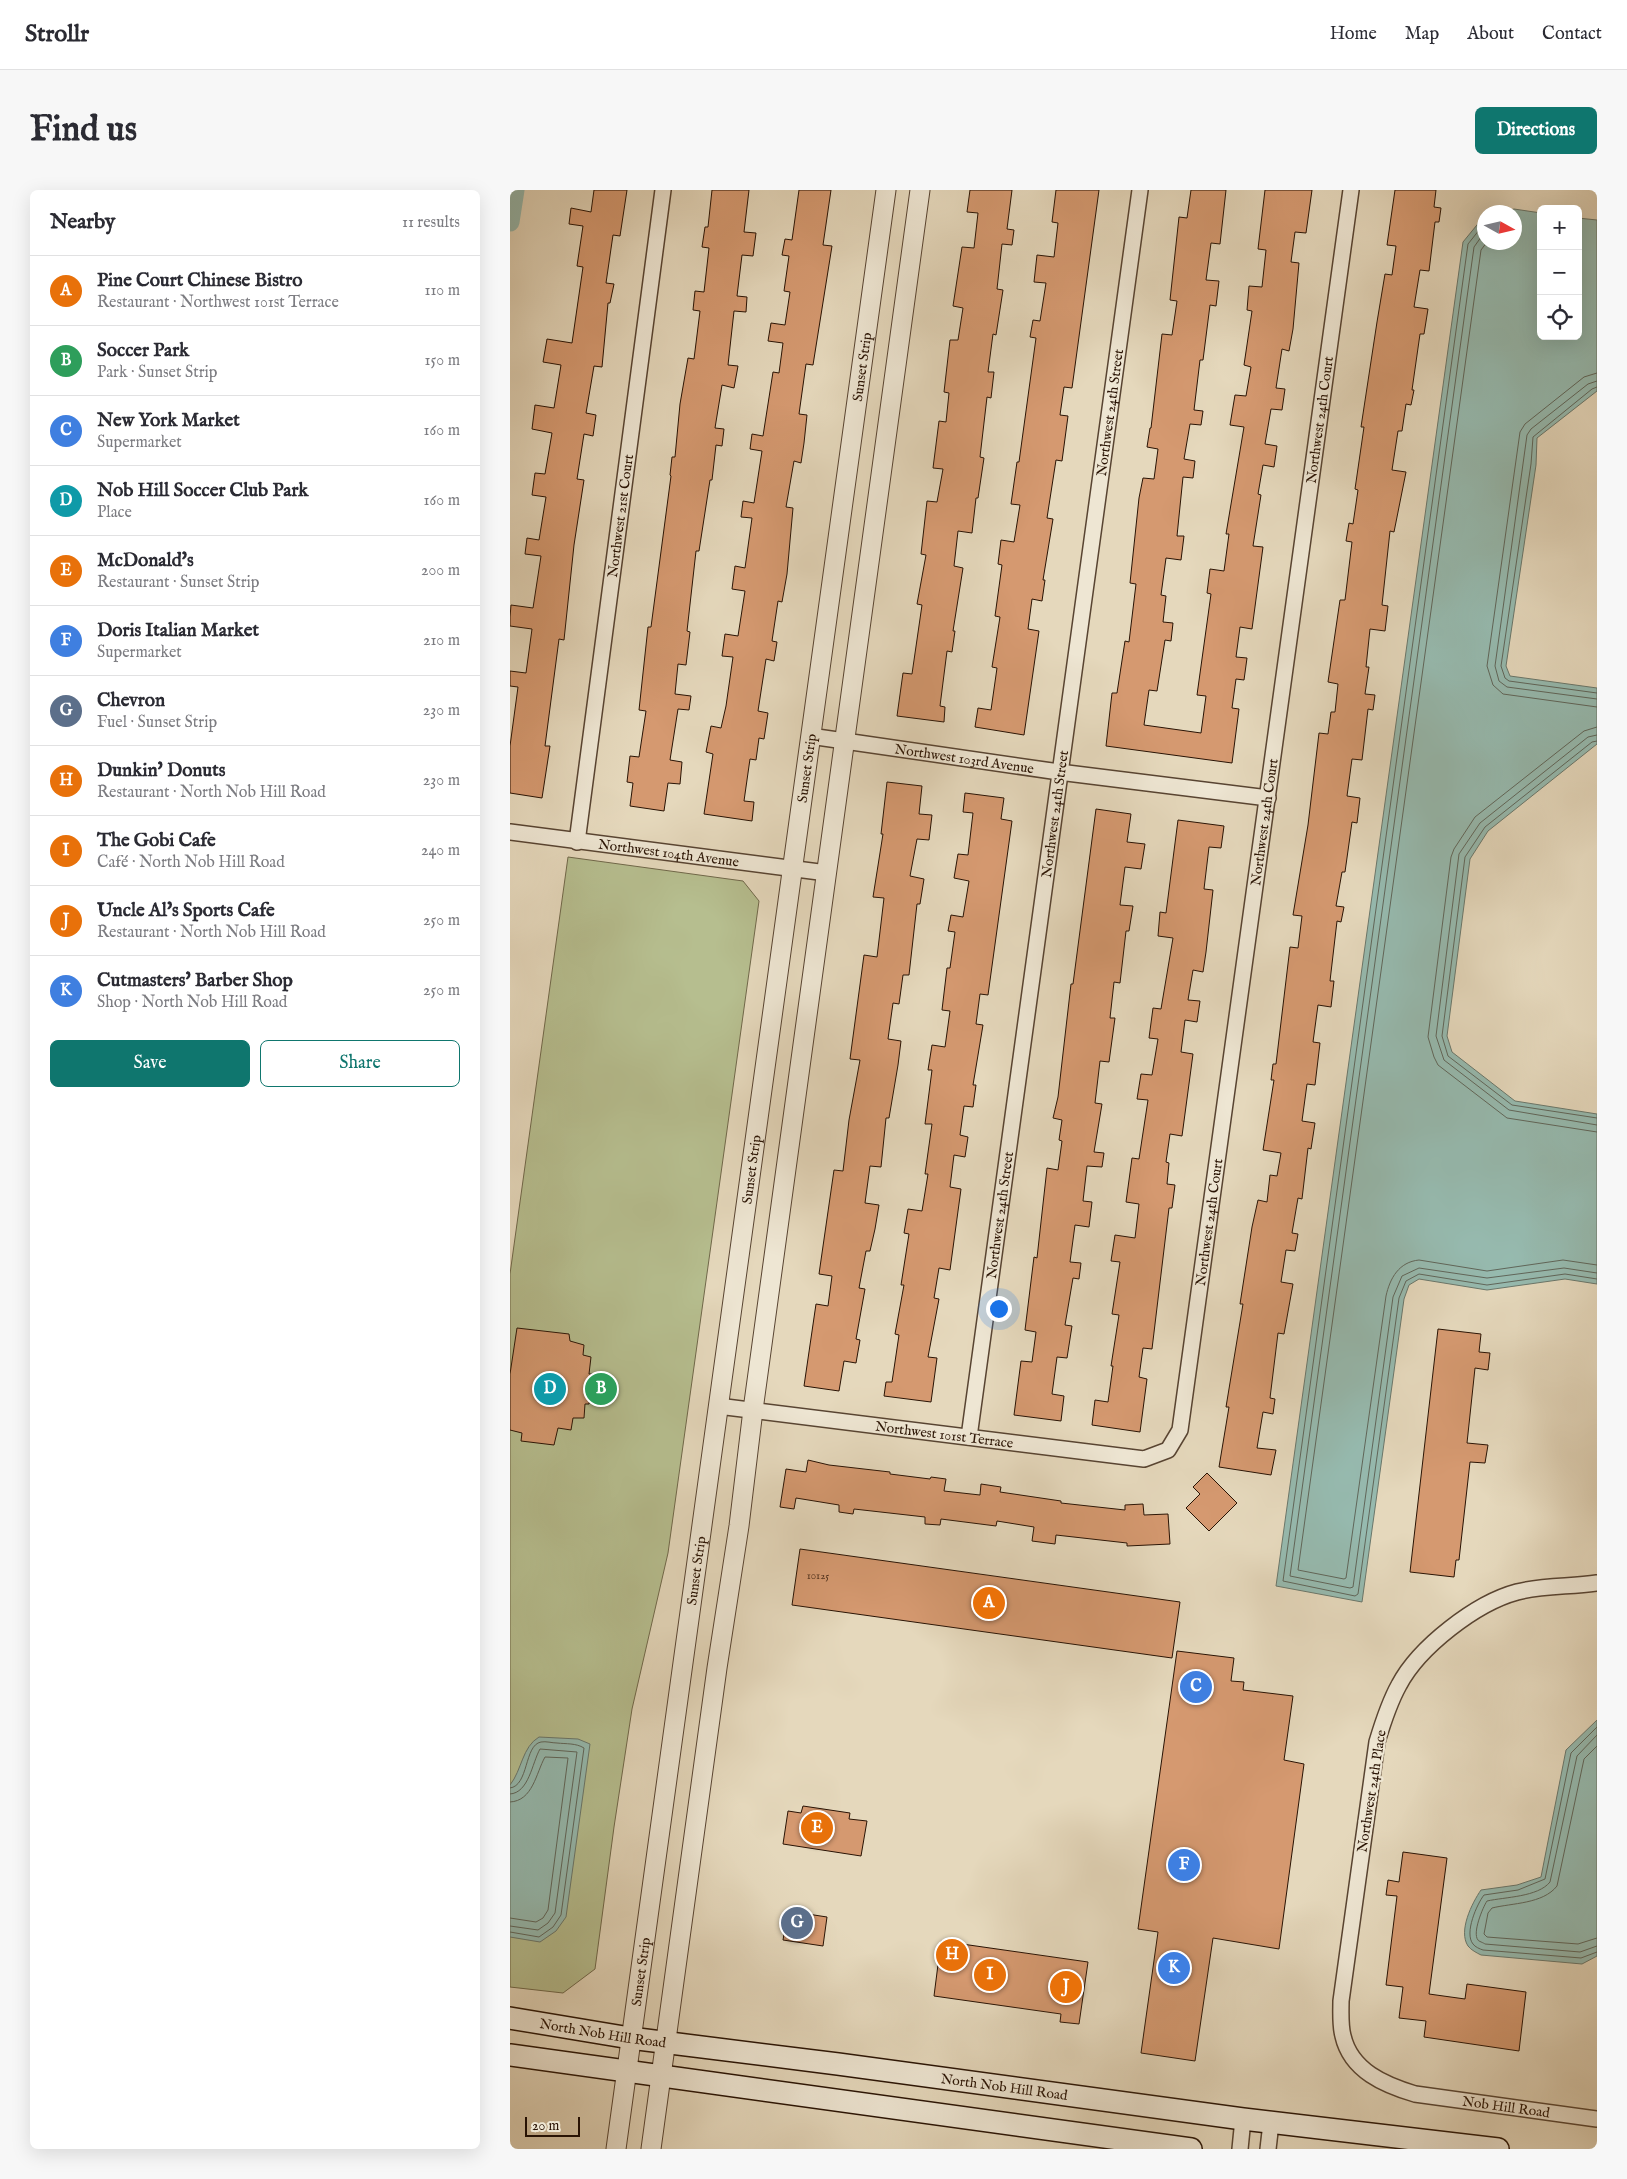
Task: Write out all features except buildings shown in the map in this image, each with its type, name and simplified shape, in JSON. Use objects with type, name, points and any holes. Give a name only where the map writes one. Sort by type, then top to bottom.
[{"type":"main road","name":"North Nob Hill Road","points":[[510,2018],[630,2038],[1271,2123],[1498,2149]]},
{"type":"main road","points":[[510,2055],[661,2078],[860,2102],[1191,2149]]},
{"type":"street","name":"Northwest 21st Court","points":[[577,842],[663,190]]},
{"type":"street","name":"Sunset Strip","points":[[616,2149],[791,868],[886,190]]},
{"type":"street","points":[[651,2149],[717,1668],[739,1526],[752,1410],[920,190]]},
{"type":"street","name":"Northwest 24th Street","points":[[969,1437],[1140,190]]},
{"type":"street","name":"Northwest 24th Court","points":[[1168,1450],[1180,1430],[1351,190]]},
{"type":"street","name":"Northwest 103rd Avenue","points":[[810,736],[1059,772],[1268,798]]},
{"type":"street","name":"Northwest 104th Avenue","points":[[510,832],[827,873]]},
{"type":"street","name":"Northwest 101st Terrace","points":[[718,1406],[1144,1459],[1168,1450]]},
{"type":"street","name":"Northwest 24th Place","points":[[1415,2094],[1390,2086],[1367,2073],[1351,2056],[1343,2036],[1341,2001],[1377,1742],[1386,1712],[1400,1683],[1434,1641],[1471,1613],[1516,1592],[1539,1587],[1597,1583]]},
{"type":"street","name":"Nob Hill Road","points":[[1415,2094],[1597,2119]]},
{"type":"street","points":[[1240,2149],[1243,2119]]},
{"type":"street","points":[[1268,2149],[1271,2123]]},
{"type":"green space","points":[[568,857],[743,881],[759,901],[668,1553],[632,1709],[595,1969],[563,1993],[510,1987],[510,1274]]},
{"type":"water","points":[[1522,210],[1537,212],[1537,340],[1582,340],[1582,218],[1597,220],[1597,391],[1537,438],[1536,465],[1506,666],[1510,676],[1597,688],[1597,744],[1488,831],[1470,859],[1447,1036],[1452,1052],[1515,1101],[1597,1114],[1597,1284],[1565,1279],[1487,1290],[1419,1279],[1409,1285],[1404,1299],[1362,1602],[1276,1586],[1463,242],[1477,225],[1477,250],[1522,250]]},
{"type":"water","points":[[1597,1720],[1597,1956],[1582,1964],[1481,1955],[1469,1947],[1465,1940],[1465,1925],[1474,1902],[1481,1890],[1517,1885],[1541,1877],[1566,1750]]},
{"type":"water","points":[[539,1737],[578,1739],[590,1744],[566,1917],[556,1931],[540,1942],[510,1937],[510,1785],[529,1747]]},
{"type":"waterway","points":[[510,222],[515,190]]},
{"type":"place","name":"Nob Hill Soccer Club Park","points":[[550,1389]]},
{"type":"place","name":"Soccer Park","points":[[601,1389]]},
{"type":"place","name":"Pine Court Chinese Bistro","points":[[989,1603]]},
{"type":"place","name":"New York Market","points":[[1196,1687]]},
{"type":"place","name":"McDonald's","points":[[817,1828]]},
{"type":"place","name":"Doris Italian Market","points":[[1184,1865]]},
{"type":"place","name":"Chevron","points":[[797,1923]]},
{"type":"place","name":"Dunkin' Donuts","points":[[952,1955]]},
{"type":"place","name":"Cutmasters' Barber Shop","points":[[1174,1968]]},
{"type":"place","name":"The Gobi Cafe","points":[[990,1975]]},
{"type":"place","name":"Uncle Al's Sports Cafe","points":[[1066,1987]]}]
